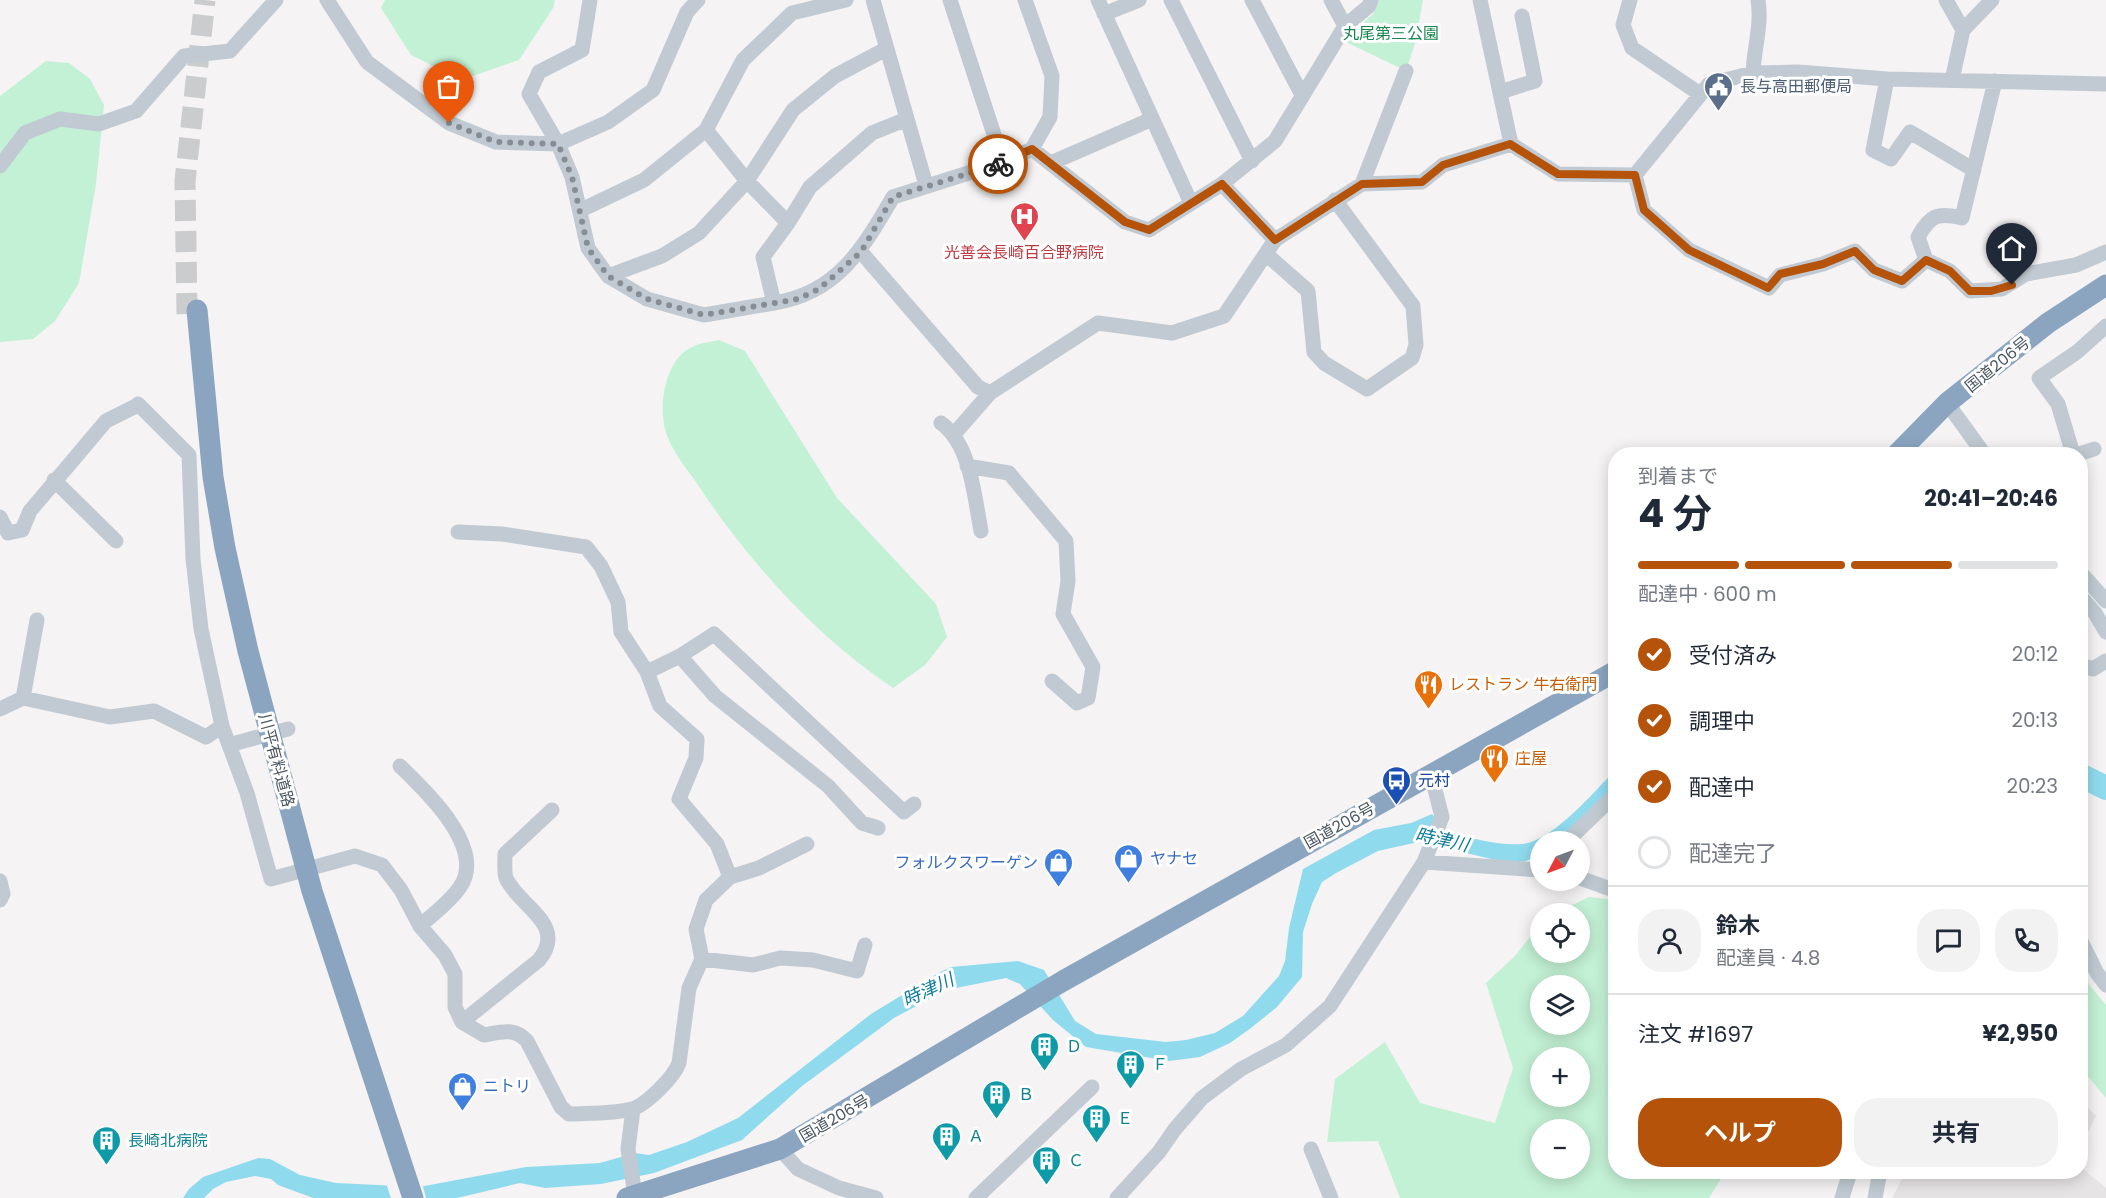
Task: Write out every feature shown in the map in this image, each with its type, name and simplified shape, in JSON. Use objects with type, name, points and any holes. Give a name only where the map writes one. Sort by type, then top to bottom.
[{"type":"highway","name":"国道206号","points":[[1904,447],[1947,403],[2048,323],[2106,285]]},
{"type":"highway","name":"川平有料道路","points":[[192,312],[213,477],[225,548],[248,651],[312,891],[401,1177],[403,1198]]},
{"type":"highway","name":"国道206号","points":[[632,1192],[780,1149],[1063,981],[1608,675]]},
{"type":"highway","name":"川平有料道路","points":[[401,1177],[413,1198]]},
{"type":"street","points":[[0,166],[25,133],[34,129],[60,119],[99,124],[136,111],[184,56],[230,51],[276,0]]},
{"type":"street","points":[[327,0],[367,62],[449,123],[496,142],[558,144],[608,122],[652,90],[687,12],[698,0]]},
{"type":"street","points":[[590,0],[582,50],[539,72],[529,94],[558,144],[572,177],[588,248],[608,276],[647,299],[704,315],[798,299],[819,289],[861,252],[893,197],[1003,162],[1032,149],[1050,117],[1052,76],[1025,0]]},
{"type":"street","points":[[580,210],[644,180],[706,130],[743,60],[788,7],[846,0]]},
{"type":"street","points":[[873,0],[926,185]]},
{"type":"street","points":[[950,0],[1003,162]]},
{"type":"street","points":[[1139,0],[1101,7],[1191,203]]},
{"type":"street","points":[[1171,0],[1252,161]]},
{"type":"street","points":[[1252,0],[1302,95]]},
{"type":"street","points":[[1331,0],[1345,26]]},
{"type":"street","points":[[1032,149],[1125,222],[1149,230],[1222,184],[1275,141],[1345,26],[1369,6],[1371,0]]},
{"type":"street","points":[[1480,0],[1510,144],[1558,174],[1635,175]]},
{"type":"street","points":[[1630,0],[1623,25],[1632,48],[1700,94]]},
{"type":"street","points":[[1754,73],[1754,51],[1761,19],[1758,0]]},
{"type":"street","points":[[1946,0],[1963,30]]},
{"type":"street","points":[[1952,80],[1963,30],[1992,0]]},
{"type":"street","points":[[1500,92],[1535,81],[1522,16]]},
{"type":"street","points":[[608,276],[662,256],[699,233],[747,181],[793,110],[835,76],[886,49]]},
{"type":"street","points":[[1362,184],[1406,71]]},
{"type":"street","points":[[1635,175],[1709,84],[1754,73],[1798,72],[1887,79],[2106,84]]},
{"type":"street","points":[[1887,79],[1873,150],[1891,159],[1910,132],[1974,170]]},
{"type":"street","points":[[1995,81],[1962,218],[1944,214],[1927,221],[1918,237],[1926,260],[1950,271],[1970,291],[1991,291],[2012,285],[2026,274],[2076,265],[2106,252]]},
{"type":"street","points":[[774,303],[763,257],[788,223],[810,187],[872,133],[907,119]]},
{"type":"street","points":[[1051,163],[1152,119]]},
{"type":"street","points":[[706,130],[747,181],[788,223]]},
{"type":"street","points":[[955,433],[990,393],[1098,323],[1172,333],[1224,316],[1275,240],[1362,184],[1422,182],[1443,165],[1510,144]]},
{"type":"street","points":[[1635,175],[1644,210],[1689,250],[1768,288],[1780,274],[1823,264],[1855,251],[1874,270],[1902,281],[1926,260]]},
{"type":"street","points":[[1222,184],[1275,240]]},
{"type":"street","points":[[1266,254],[1308,291],[1314,352],[1324,363],[1367,389],[1412,358],[1416,345],[1413,306],[1335,200]]},
{"type":"street","points":[[861,252],[978,387],[990,393]]},
{"type":"street","points":[[2071,447],[2058,404],[2038,378],[2078,352],[2106,326]]},
{"type":"street","points":[[1947,403],[1978,447]]},
{"type":"street","points":[[0,517],[8,533],[22,530],[30,510],[106,421],[138,405],[189,455],[193,559],[201,629],[222,726],[247,793],[271,879],[355,856],[382,865],[401,890],[420,926],[445,955],[455,974],[454,1007],[462,1022],[484,1035],[510,1030],[519,1033],[527,1041],[561,1107],[569,1114],[633,1109],[675,1073],[689,988],[702,959],[696,929],[706,900],[729,877],[759,868],[807,844]]},
{"type":"street","points":[[941,423],[955,433],[967,466],[981,531]]},
{"type":"street","points":[[2088,451],[2094,449]]},
{"type":"street","points":[[967,466],[1009,473],[1066,541],[1068,581],[1063,614],[1093,667],[1088,698],[1077,703],[1052,681]]},
{"type":"street","points":[[54,480],[116,541]]},
{"type":"street","points":[[458,532],[501,534],[586,547],[601,566],[618,602],[621,632],[647,672],[660,705],[697,739],[696,758],[679,799],[717,844],[729,877]]},
{"type":"street","points":[[2088,581],[2106,601]]},
{"type":"street","points":[[2088,606],[2106,633]]},
{"type":"street","points":[[23,698],[37,620]]},
{"type":"street","points":[[647,672],[680,656],[714,634],[904,812],[914,804]]},
{"type":"street","points":[[680,656],[715,696],[828,786],[862,823],[878,828]]},
{"type":"street","points":[[2088,667],[2093,669],[2106,661]]},
{"type":"street","points":[[0,709],[23,698],[110,717],[154,711],[206,737],[222,726]]},
{"type":"street","points":[[236,743],[288,729]]},
{"type":"street","points":[[400,766],[429,794],[463,840],[466,865],[462,885],[420,926]]},
{"type":"street","points":[[1117,1198],[1160,1152],[1175,1129],[1202,1098],[1241,1069],[1286,1045],[1330,1006],[1424,862],[1442,817],[1431,774]]},
{"type":"street","points":[[1578,831],[1608,804]]},
{"type":"street","points":[[462,1022],[539,960],[548,948],[549,939],[543,922],[506,877],[505,854],[552,810]]},
{"type":"street","points":[[1424,862],[1530,867]]},
{"type":"street","points":[[0,881],[3,894],[0,900]]},
{"type":"street","points":[[1590,882],[1608,888]]},
{"type":"street","points":[[702,959],[753,965],[780,958],[802,959],[856,972],[865,945]]},
{"type":"street","points":[[2088,955],[2097,974],[2106,985]]},
{"type":"street","points":[[976,1198],[1092,1087]]},
{"type":"street","points":[[632,1192],[628,1149],[633,1109]]},
{"type":"street","points":[[780,1149],[798,1169],[839,1188],[876,1198]]},
{"type":"street","points":[[1311,1149],[1331,1198]]},
{"type":"street","points":[[1842,1198],[1848,1179]]},
{"type":"street","points":[[1863,1198],[1877,1179]]},
{"type":"street","points":[[1875,1198],[1878,1179]]},
{"type":"shaded area","points":[[2088,1107],[2096,1116],[2088,1132]]},
{"type":"shaded area","points":[[2088,1173],[2106,1188],[2106,1198],[1892,1198],[1902,1179],[2088,1179]]},
{"type":"green space","points":[[385,0],[555,0],[553,8],[519,60],[461,80],[411,55],[381,8]]},
{"type":"green space","name":"丸尾第三公園","points":[[1379,0],[1423,0],[1416,40],[1406,71],[1344,41],[1374,13]]},
{"type":"green space","points":[[46,61],[69,63],[90,79],[104,105],[96,184],[79,283],[55,321],[33,339],[0,342],[0,96]]},
{"type":"green space","points":[[719,340],[745,351],[837,498],[936,604],[947,637],[925,665],[893,688],[837,645],[785,595],[716,511],[672,446],[665,429],[663,403],[674,363],[692,347]]},
{"type":"green space","points":[[1589,897],[1608,899],[1608,1179],[1721,1179],[1709,1198],[1400,1198],[1378,1141],[1327,1142],[1335,1079],[1385,1042],[1420,1103],[1495,1123],[1513,1068],[1486,983],[1515,956],[1530,937],[1530,963],[1590,963],[1590,903],[1577,903]]},
{"type":"green space","points":[[2088,982],[2106,1005],[2106,1098],[2088,1076]]},
{"type":"water","name":"時津川","points":[[1608,777],[1608,793],[1568,831],[1551,831],[1572,814]]},
{"type":"water","name":"時津川","points":[[1432,814],[1444,831],[1502,844],[1530,842],[1530,859],[1509,863],[1418,842],[1378,851],[1322,882],[1303,932],[1302,977],[1277,1007],[1251,1028],[1230,1043],[1200,1057],[1169,1061],[1086,1047],[1053,1020],[1020,984],[1006,978],[946,990],[894,1018],[802,1086],[742,1140],[654,1173],[601,1184],[545,1188],[520,1183],[457,1198],[313,1198],[278,1185],[271,1179],[255,1176],[226,1182],[213,1189],[204,1198],[183,1198],[189,1189],[203,1177],[258,1158],[270,1159],[300,1175],[336,1183],[419,1187],[526,1167],[600,1163],[635,1153],[649,1155],[687,1142],[738,1118],[871,1014],[951,967],[1018,961],[1044,970],[1075,1021],[1096,1034],[1166,1042],[1215,1033],[1243,1016],[1279,976],[1285,961],[1289,928],[1303,869],[1374,830],[1411,823]]},
{"type":"pier","points":[[386,1183],[422,1183],[426,1198],[391,1198]]},
{"type":"waterway","name":"時津川","points":[[2088,779],[2106,788]]},
{"type":"tunnel","points":[[187,314],[185,181],[205,0]]},
{"type":"way so far","points":[[449,123],[496,142],[558,144],[572,177],[588,248],[608,276],[647,299],[704,315],[798,299],[819,289],[861,252],[893,197],[998,164]]},
{"type":"place","name":"長与高田郵便局","points":[[1719,112]]},
{"type":"place","name":"光善会長崎百合野病院","points":[[1024,242]]},
{"type":"place","name":"レストラン 牛右衛門","points":[[1428,710]]},
{"type":"place","name":"庄屋","points":[[1494,784]]},
{"type":"place","name":"元村","points":[[1397,806]]},
{"type":"place","name":"ヤナセ","points":[[1129,884]]},
{"type":"place","name":"フォルクスワーゲン","points":[[1059,888]]},
{"type":"place","name":"Ｄ","points":[[1045,1072]]},
{"type":"place","name":"Ｆ","points":[[1131,1090]]},
{"type":"place","name":"ニトリ","points":[[462,1112]]},
{"type":"place","name":"Ｂ","points":[[997,1120]]},
{"type":"place","name":"Ｅ","points":[[1096,1144]]},
{"type":"place","name":"Ａ","points":[[947,1162]]},
{"type":"place","name":"長崎北病院","points":[[107,1166]]},
{"type":"place","name":"Ｃ","points":[[1047,1186]]},
{"type":"route","points":[[998,164],[1032,149],[1125,222],[1149,230],[1222,184],[1275,240],[1362,184],[1422,182],[1443,165],[1510,144],[1558,174],[1635,175],[1644,210],[1689,250],[1768,288],[1780,274],[1823,264],[1855,251],[1874,270],[1902,281],[1926,260],[1950,271],[1970,291],[1991,291],[2012,285]]}]
